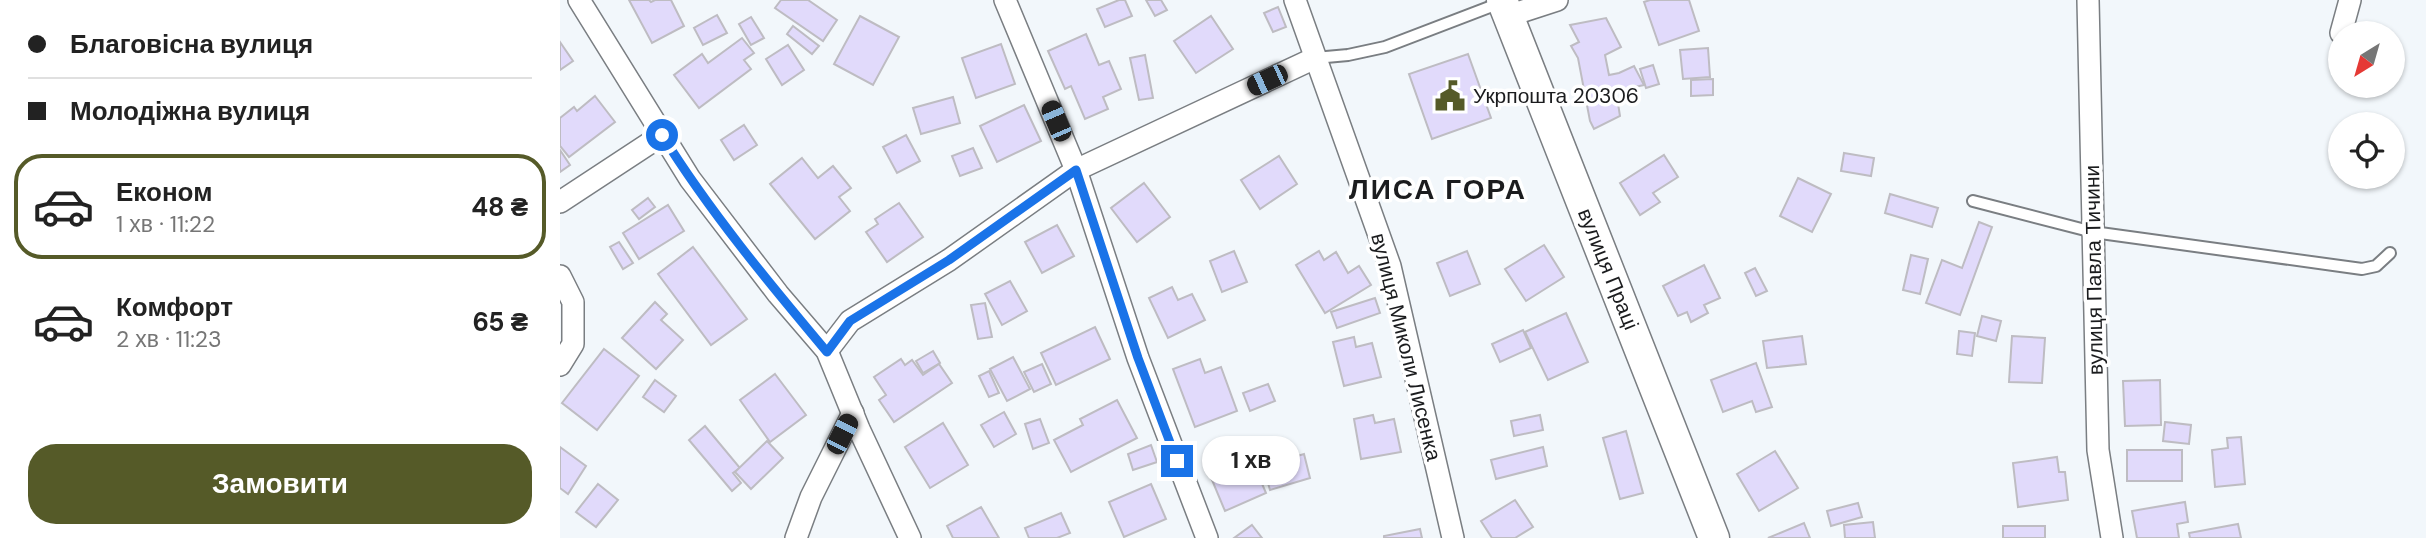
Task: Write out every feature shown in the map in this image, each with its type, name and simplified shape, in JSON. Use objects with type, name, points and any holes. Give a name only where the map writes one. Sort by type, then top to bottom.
[{"type":"main road","name":"вулиця Праці","points":[[1504,6],[1714,538]]},
{"type":"street","points":[[579,0],[690,179],[827,352],[910,538]]},
{"type":"street","points":[[1005,0],[1076,170],[1138,358],[1207,538]]},
{"type":"street","name":"вулиця Миколи Лисенка","points":[[1295,0],[1390,266],[1453,538]]},
{"type":"street","points":[[1504,6],[1558,0]]},
{"type":"street","name":"вулиця Павла Тичини","points":[[2088,0],[2098,450],[2112,538]]},
{"type":"street","points":[[2344,21],[2350,0]]},
{"type":"street","points":[[827,352],[850,321],[949,260],[1076,170],[1315,58]]},
{"type":"street","points":[[560,202],[662,135]]},
{"type":"street","points":[[560,276],[573,302],[573,344],[560,365]]},
{"type":"street","points":[[796,538],[811,497],[853,413]]},
{"type":"lane","points":[[1315,58],[1348,55],[1385,47],[1504,6]]},
{"type":"lane","points":[[1973,201],[2093,232],[2362,269],[2376,266],[2390,253]]},
{"type":"building","points":[[629,0],[671,0],[684,26],[652,43]]},
{"type":"building","points":[[781,0],[808,0],[837,20],[823,41],[775,8]]},
{"type":"building","points":[[1125,0],[1132,16],[1105,27],[1097,9]]},
{"type":"building","points":[[1146,0],[1161,0],[1167,10],[1155,16]]},
{"type":"building","points":[[1689,0],[1699,31],[1659,45],[1644,2]]},
{"type":"building","points":[[1278,7],[1286,27],[1273,32],[1264,13]]},
{"type":"building","points":[[717,15],[727,33],[703,45],[694,28]]},
{"type":"building","points":[[860,16],[899,37],[873,85],[834,64]]},
{"type":"building","points":[[1211,16],[1233,49],[1196,73],[1174,41]]},
{"type":"building","points":[[751,17],[764,38],[751,45],[739,24]]},
{"type":"building","points":[[1606,18],[1621,47],[1605,55],[1609,75],[1634,66],[1644,85],[1616,91],[1620,116],[1594,129],[1590,121],[1578,58],[1571,46],[1579,42],[1570,25]]},
{"type":"building","points":[[793,26],[819,46],[812,54],[787,34]]},
{"type":"building","points":[[1086,34],[1099,65],[1109,61],[1121,89],[1103,97],[1108,109],[1085,119],[1071,86],[1065,89],[1048,51]]},
{"type":"building","points":[[742,38],[754,53],[744,60],[751,69],[699,108],[674,75],[702,54],[708,63]]},
{"type":"building","points":[[560,42],[573,61],[560,70]]},
{"type":"building","points":[[1001,44],[1015,84],[976,98],[962,58]]},
{"type":"building","points":[[788,45],[804,70],[782,85],[766,59]]},
{"type":"building","points":[[1708,48],[1710,77],[1683,79],[1680,50]]},
{"type":"building","name":"Укрпошта 20306","points":[[1468,54],[1491,118],[1432,139],[1409,74]]},
{"type":"building","points":[[1145,55],[1153,98],[1139,100],[1130,58]]},
{"type":"building","points":[[1653,65],[1659,84],[1646,88],[1640,69]]},
{"type":"building","points":[[1713,79],[1713,95],[1691,96],[1691,80]]},
{"type":"building","points":[[595,96],[615,122],[569,157],[560,146],[560,118],[574,107],[577,111]]},
{"type":"building","points":[[953,97],[960,123],[921,134],[913,108]]},
{"type":"building","points":[[1024,105],[1041,141],[997,162],[980,126]]},
{"type":"building","points":[[744,125],[757,145],[734,160],[721,140]]},
{"type":"building","points":[[906,135],[920,161],[897,173],[883,147]]},
{"type":"building","points":[[973,148],[982,168],[960,176],[952,156]]},
{"type":"building","points":[[560,150],[570,165],[560,172]]},
{"type":"building","points":[[1844,153],[1874,158],[1871,176],[1841,171]]},
{"type":"building","points":[[1664,155],[1678,177],[1653,193],[1660,202],[1640,215],[1620,183]]},
{"type":"building","points":[[1279,156],[1297,184],[1260,209],[1241,180]]},
{"type":"building","points":[[802,158],[818,178],[833,166],[851,188],[839,197],[850,211],[815,239],[770,184]]},
{"type":"building","points":[[1798,178],[1831,194],[1812,232],[1780,216]]},
{"type":"building","points":[[1144,183],[1170,217],[1137,242],[1111,208]]},
{"type":"building","points":[[1890,194],[1938,208],[1932,227],[1885,213]]},
{"type":"building","points":[[648,198],[655,207],[639,219],[632,210]]},
{"type":"building","points":[[899,203],[923,237],[887,262],[866,232],[878,224],[875,219]]},
{"type":"building","points":[[668,205],[684,231],[639,259],[623,233]]},
{"type":"building","points":[[1979,222],[1992,227],[1960,315],[1926,303],[1942,260],[1962,268]]},
{"type":"building","points":[[1057,225],[1074,256],[1042,273],[1025,242]]},
{"type":"building","points":[[619,242],[633,263],[623,269],[610,247]]},
{"type":"building","points":[[1544,245],[1564,277],[1526,301],[1505,269]]},
{"type":"building","points":[[693,247],[747,319],[711,345],[658,274]]},
{"type":"building","points":[[1234,251],[1247,282],[1222,292],[1210,261]]},
{"type":"building","points":[[1319,251],[1324,260],[1336,252],[1348,273],[1359,266],[1371,285],[1325,313],[1296,265]]},
{"type":"building","points":[[1467,251],[1480,284],[1450,296],[1437,263]]},
{"type":"building","points":[[1911,255],[1928,259],[1920,294],[1903,290]]},
{"type":"building","points":[[1704,265],[1720,298],[1704,305],[1708,313],[1691,322],[1687,312],[1678,316],[1663,286]]},
{"type":"building","points":[[1755,268],[1767,291],[1756,296],[1745,273]]},
{"type":"building","points":[[1010,281],[1027,311],[1002,325],[985,294]]},
{"type":"building","points":[[1172,287],[1178,300],[1192,294],[1205,320],[1168,338],[1149,298]]},
{"type":"building","points":[[1375,298],[1380,313],[1337,328],[1331,312]]},
{"type":"building","points":[[655,302],[667,314],[661,320],[683,340],[656,369],[622,338]]},
{"type":"building","points":[[985,303],[992,337],[978,339],[971,305]]},
{"type":"building","points":[[1566,313],[1588,362],[1548,380],[1525,332]]},
{"type":"building","points":[[1982,316],[2001,321],[1996,341],[1977,336]]},
{"type":"building","points":[[1095,327],[1110,359],[1056,385],[1041,353]]},
{"type":"building","points":[[1523,330],[1531,348],[1500,362],[1492,344]]},
{"type":"building","points":[[1959,331],[1975,333],[1972,356],[1957,354]]},
{"type":"building","points":[[1802,336],[1806,364],[1767,368],[1763,341]]},
{"type":"building","points":[[2012,336],[2045,338],[2042,383],[2009,382]]},
{"type":"building","points":[[1354,337],[1356,347],[1372,343],[1381,377],[1344,386],[1333,342]]},
{"type":"building","points":[[604,349],[639,376],[597,430],[562,403]]},
{"type":"building","points":[[933,351],[940,363],[923,373],[916,361]]},
{"type":"building","points":[[1013,357],[1030,389],[1007,401],[990,369]]},
{"type":"building","points":[[901,359],[905,365],[912,360],[923,375],[939,364],[952,383],[894,422],[879,400],[886,395],[874,377]]},
{"type":"building","points":[[1200,359],[1205,373],[1221,367],[1237,411],[1195,427],[1173,369]]},
{"type":"building","points":[[1756,363],[1772,407],[1756,412],[1752,401],[1723,412],[1711,380]]},
{"type":"building","points":[[1042,364],[1051,384],[1034,392],[1024,372]]},
{"type":"building","points":[[989,371],[999,393],[989,397],[979,376]]},
{"type":"building","points":[[775,374],[806,415],[770,442],[740,400]]},
{"type":"building","points":[[655,380],[676,396],[664,412],[643,397]]},
{"type":"building","points":[[2160,380],[2161,425],[2125,426],[2123,381]]},
{"type":"building","points":[[1268,384],[1275,401],[1250,411],[1243,393]]},
{"type":"building","points":[[1117,400],[1137,438],[1071,472],[1054,440],[1083,425],[1080,419]]},
{"type":"building","points":[[1004,412],[1016,434],[994,447],[981,425]]},
{"type":"building","points":[[1373,415],[1375,423],[1394,419],[1401,452],[1361,459],[1354,419]]},
{"type":"building","points":[[1540,415],[1543,430],[1514,436],[1511,421]]},
{"type":"building","points":[[1040,419],[1049,443],[1033,449],[1025,424]]},
{"type":"building","points":[[2165,422],[2191,425],[2189,444],[2163,441]]},
{"type":"building","points":[[943,423],[968,465],[930,488],[905,447]]},
{"type":"building","points":[[705,426],[740,468],[733,473],[741,483],[732,491],[689,440]]},
{"type":"building","points":[[1626,431],[1643,493],[1620,499],[1603,438]]},
{"type":"building","points":[[2241,437],[2245,484],[2215,487],[2212,450],[2228,448],[2227,438]]},
{"type":"building","points":[[767,441],[783,458],[751,489],[735,472]]},
{"type":"building","points":[[1151,445],[1157,462],[1133,470],[1128,454]]},
{"type":"building","points":[[560,447],[586,466],[568,494],[560,488]]},
{"type":"building","points":[[1543,447],[1547,466],[1496,479],[1491,460]]},
{"type":"building","points":[[2127,450],[2182,450],[2182,481],[2127,481]]},
{"type":"building","points":[[1248,451],[1266,493],[1225,511],[1207,468]]},
{"type":"building","points":[[1775,451],[1798,488],[1759,511],[1737,474]]},
{"type":"building","points":[[1304,454],[1310,478],[1270,490],[1263,466]]},
{"type":"building","points":[[2057,457],[2059,472],[2065,472],[2068,500],[2018,507],[2013,463]]},
{"type":"building","points":[[598,484],[618,500],[596,527],[576,512]]},
{"type":"building","points":[[1151,484],[1166,519],[1124,537],[1109,502]]},
{"type":"building","points":[[1515,500],[1533,527],[1515,538],[1492,538],[1481,521]]},
{"type":"building","points":[[2185,502],[2188,522],[2177,524],[2179,538],[2137,538],[2132,511]]},
{"type":"building","points":[[1858,503],[1862,517],[1831,526],[1827,511]]},
{"type":"building","points":[[981,507],[999,538],[953,538],[947,526]]},
{"type":"building","points":[[1061,513],[1070,533],[1057,538],[1029,538],[1025,528]]},
{"type":"building","points":[[1873,522],[1875,538],[1845,538],[1844,525]]},
{"type":"building","points":[[1804,523],[1810,538],[1768,538]]},
{"type":"building","points":[[2238,524],[2241,538],[2190,538],[2189,533]]},
{"type":"building","points":[[1252,525],[1262,538],[1234,538]]},
{"type":"building","points":[[2003,526],[2045,526],[2045,538],[2003,538]]},
{"type":"building","points":[[1420,529],[1422,538],[1384,538],[1384,536]]},
{"type":"place","name":"Укрпошта 20306","points":[[1450,96]]},
{"type":"district","name":"ЛИСА ГОРА","points":[[1438,189]]},
{"type":"route","points":[[662,135],[690,179],[827,352],[850,321],[949,260],[1076,170],[1138,358],[1177,461]]}]
